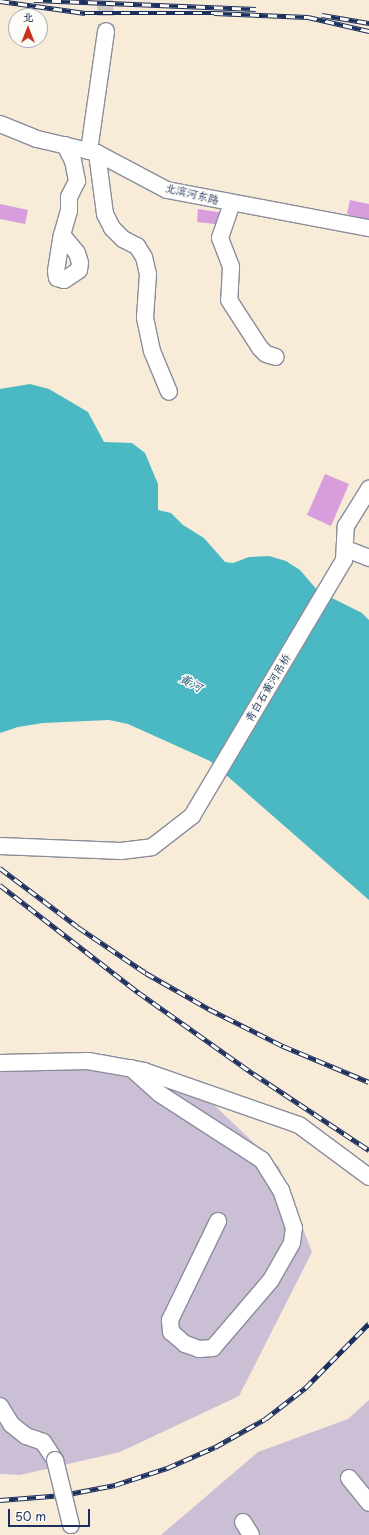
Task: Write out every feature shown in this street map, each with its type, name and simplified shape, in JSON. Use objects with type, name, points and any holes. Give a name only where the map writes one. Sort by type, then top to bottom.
[{"type":"street","points":[[106,31],[93,152],[105,214],[112,228],[123,239],[137,246],[144,257],[148,274],[145,318],[152,351],[169,392]]},
{"type":"street","name":"北滨河东路","points":[[0,124],[37,138],[93,152],[167,190],[369,228]]},
{"type":"street","points":[[62,235],[69,211],[69,196],[77,181],[73,161],[65,145]]},
{"type":"street","points":[[232,203],[220,238],[231,267],[229,300],[260,348],[266,354],[276,357]]},
{"type":"street","points":[[369,489],[346,526],[345,554],[369,558]]},
{"type":"street","name":"青白石黄河吊桥","points":[[0,846],[121,851],[152,847],[192,816],[345,554]]},
{"type":"street","points":[[0,1063],[88,1060],[130,1068],[299,1125],[369,1177]]},
{"type":"street","points":[[130,1068],[160,1094],[262,1160],[281,1190],[294,1228],[292,1243],[271,1280],[213,1348],[199,1349],[185,1344],[171,1332],[170,1320],[218,1221]]},
{"type":"street","points":[[0,1406],[12,1425],[26,1436],[43,1442],[55,1460],[73,1530]]},
{"type":"street","points":[[349,1478],[369,1503]]},
{"type":"shaded area","points":[[0,1060],[148,1077],[212,1103],[279,1167],[312,1252],[239,1396],[120,1452],[20,1475],[0,1474]]},
{"type":"shaded area","points":[[369,1400],[369,1535],[161,1535],[258,1452],[348,1419]]},
{"type":"water","name":"黄河","points":[[30,384],[49,389],[88,412],[104,442],[132,443],[145,453],[158,484],[158,510],[171,513],[183,525],[204,538],[225,562],[233,563],[249,557],[269,556],[286,561],[300,570],[318,591],[362,613],[369,620],[369,900],[210,761],[128,724],[109,720],[43,723],[18,727],[0,733],[0,389]]},
{"type":"building","points":[[350,200],[369,204],[369,220],[347,214]]},
{"type":"building","points":[[0,204],[28,210],[25,224],[0,219]]},
{"type":"building","points":[[198,209],[224,213],[223,225],[197,222]]},
{"type":"building","points":[[325,474],[349,484],[331,526],[307,515]]},
{"type":"tunnel","points":[[105,0],[106,31]]},
{"type":"railway","points":[[34,0],[256,9]]},
{"type":"railway","points":[[0,1],[85,13],[214,13],[308,17],[369,31]]},
{"type":"railway","points":[[322,15],[369,23]]},
{"type":"railway","points":[[0,868],[78,927],[146,973],[209,1009],[283,1046],[369,1082]]},
{"type":"railway","points":[[0,885],[138,992],[254,1074],[369,1150]]},
{"type":"railway","points":[[0,1500],[63,1495],[115,1485],[167,1468],[215,1447],[265,1419],[305,1388],[369,1323]]}]
